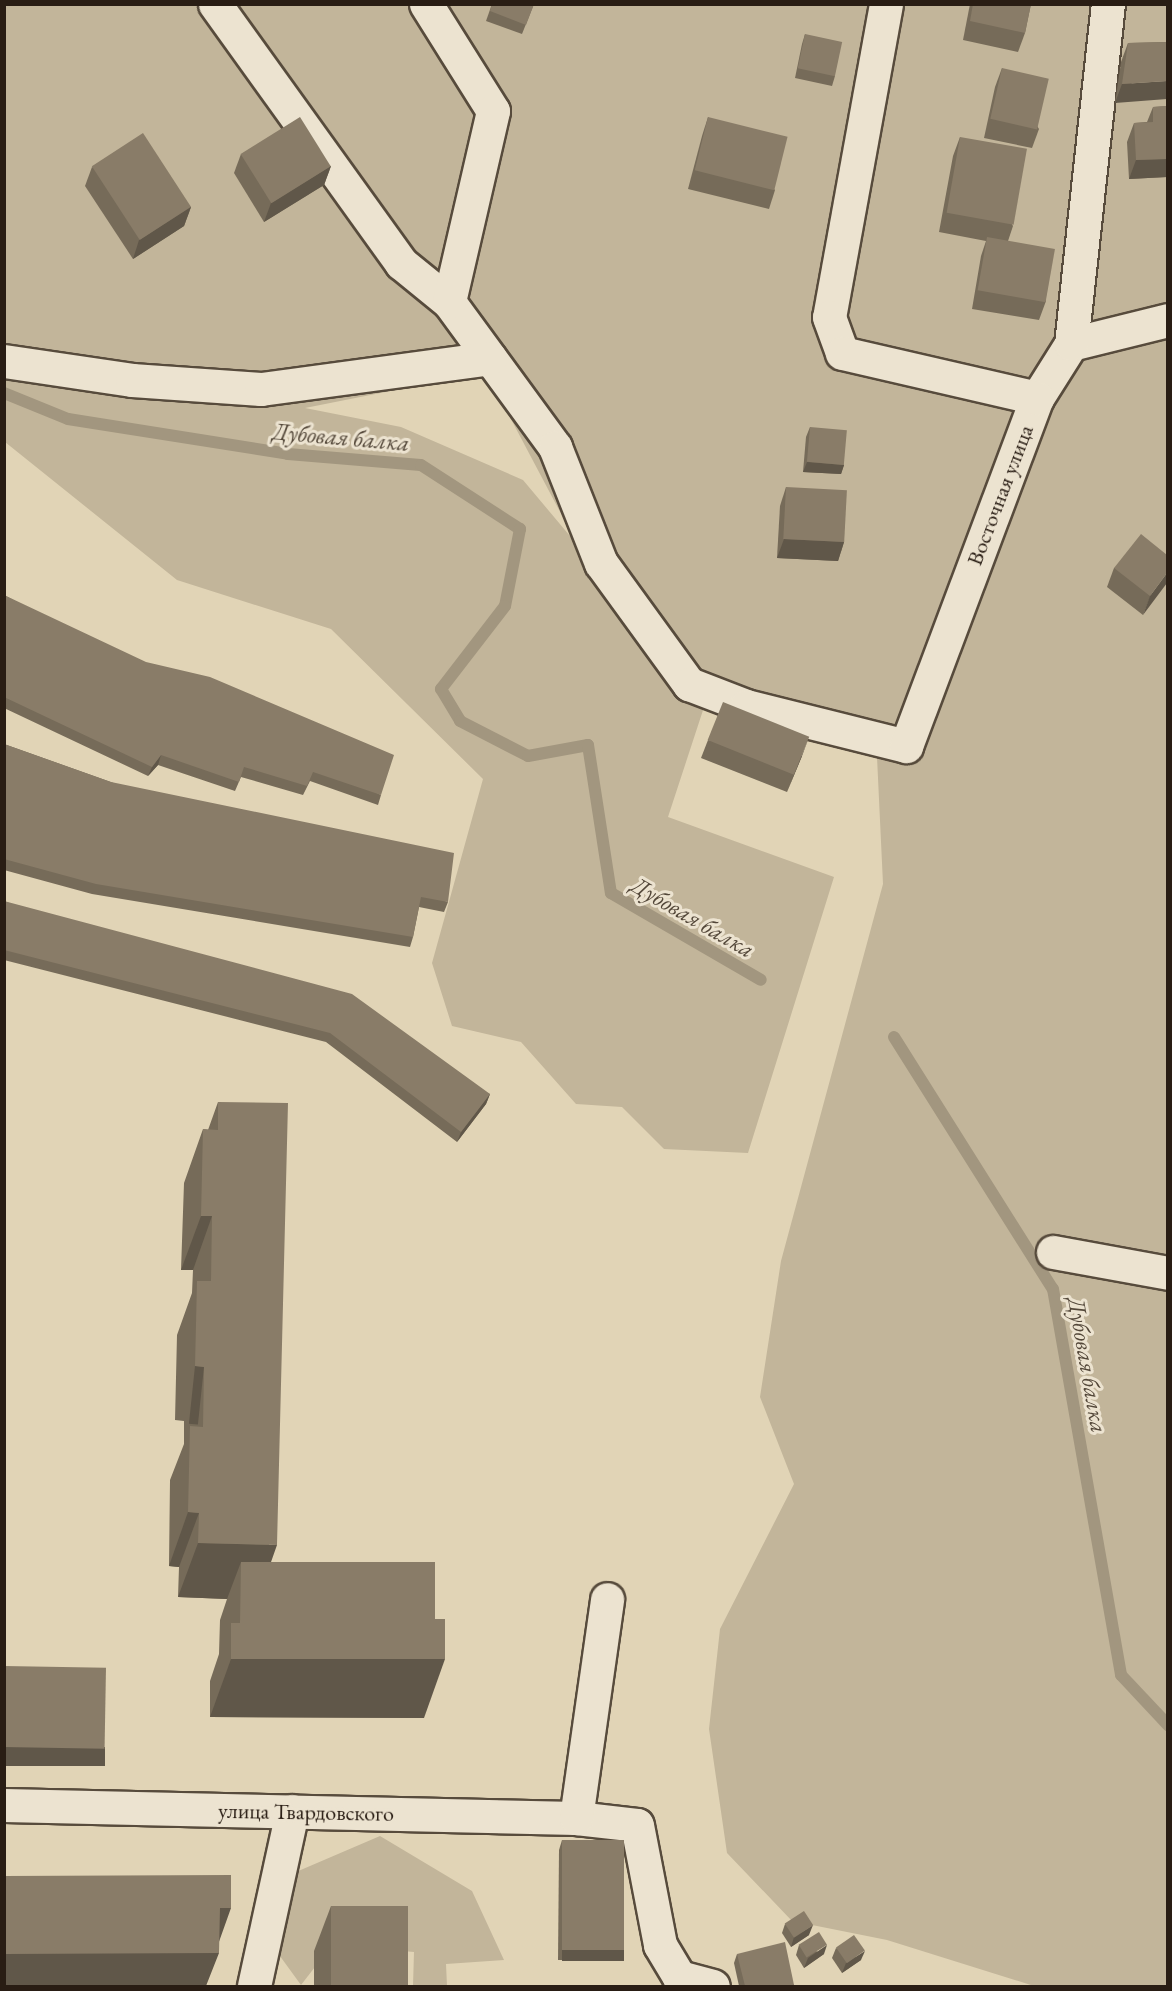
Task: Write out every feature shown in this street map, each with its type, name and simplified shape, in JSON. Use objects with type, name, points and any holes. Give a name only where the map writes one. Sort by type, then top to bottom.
[{"type":"street","points":[[4,360],[132,380],[261,389],[490,358],[449,302],[401,263],[215,4]]},
{"type":"street","points":[[426,4],[493,111],[449,302]]},
{"type":"street","points":[[886,4],[829,317],[842,353],[1037,398]]},
{"type":"street","points":[[1108,4],[1071,344],[1167,321]]},
{"type":"street","name":"Восточная улица","points":[[490,358],[555,447],[601,563],[689,684],[746,706],[906,746],[1037,398],[1071,344]]},
{"type":"street","points":[[1053,1252],[1167,1273]]},
{"type":"street","points":[[592,1819],[607,1599]]},
{"type":"street","name":"улица Твардовского","points":[[4,1805],[592,1819],[638,1825],[660,1945],[679,1977],[712,1986]]},
{"type":"street","points":[[254,1986],[292,1811]]},
{"type":"shaded area","points":[[5,5],[1167,5],[1167,1986],[1034,1986],[887,1940],[792,1921],[727,1853],[709,1729],[720,1629],[794,1484],[760,1397],[781,1261],[883,884],[877,757],[707,698],[668,817],[834,877],[748,1153],[664,1149],[622,1107],[576,1104],[521,1042],[452,1026],[432,963],[483,779],[331,629],[177,580],[5,442]],"holes":[[[486,372],[576,542],[523,480],[401,427],[305,408]]]},
{"type":"shaded area","points":[[380,1836],[472,1891],[504,1960],[446,1964],[447,1986],[413,1986],[414,1952],[332,1945],[301,1985],[269,1941],[275,1881]]},
{"type":"building","points":[[492,4],[534,4],[526,25],[490,11]]},
{"type":"building","points":[[973,4],[1031,4],[1025,33],[970,21]]},
{"type":"building","points":[[805,34],[842,42],[835,76],[798,68]]},
{"type":"building","points":[[1167,42],[1167,81],[1122,84],[1128,43]]},
{"type":"building","points":[[1002,68],[1049,79],[1037,129],[990,119]]},
{"type":"building","points":[[1167,106],[1167,159],[1136,160],[1134,123],[1153,122],[1153,107]]},
{"type":"building","points":[[300,117],[331,166],[271,203],[241,154]]},
{"type":"building","points":[[708,117],[788,137],[774,190],[695,170]]},
{"type":"building","points":[[143,133],[191,207],[140,240],[92,166]]},
{"type":"building","points":[[960,137],[1027,149],[1014,225],[947,213]]},
{"type":"building","points":[[987,237],[1055,249],[1046,302],[978,290]]},
{"type":"building","points":[[810,427],[847,430],[844,465],[807,462]]},
{"type":"building","points":[[786,487],[847,490],[844,542],[783,539]]},
{"type":"building","points":[[1141,534],[1167,555],[1167,573],[1150,596],[1114,568]]},
{"type":"building","points":[[4,595],[146,662],[210,677],[394,755],[381,795],[313,772],[307,786],[244,767],[239,782],[161,755],[152,767],[4,697]]},
{"type":"building","points":[[723,702],[809,737],[794,775],[708,740]]},
{"type":"building","points":[[4,744],[111,782],[454,853],[448,902],[421,897],[413,937],[96,884],[4,859]]},
{"type":"building","points":[[4,901],[352,994],[490,1094],[461,1132],[330,1033],[4,950]]},
{"type":"building","points":[[218,1102],[288,1103],[277,1545],[198,1543],[199,1513],[188,1512],[190,1426],[203,1427],[204,1367],[195,1366],[197,1281],[211,1281],[212,1216],[201,1216],[203,1129],[218,1130]]},
{"type":"building","points":[[241,1562],[435,1562],[435,1619],[445,1619],[445,1659],[231,1659],[231,1623],[240,1623]]},
{"type":"building","points":[[4,1666],[106,1668],[105,1749],[4,1747]]},
{"type":"building","points":[[562,1840],[624,1840],[624,1950],[562,1950]]},
{"type":"building","points":[[231,1875],[231,1908],[220,1908],[219,1953],[4,1954],[4,1876]]},
{"type":"building","points":[[331,1906],[408,1906],[408,1986],[331,1986]]},
{"type":"building","points":[[804,1911],[813,1925],[794,1938],[785,1924]]},
{"type":"building","points":[[819,1932],[827,1945],[807,1957],[799,1945]]},
{"type":"building","points":[[854,1935],[865,1951],[847,1963],[836,1948]]},
{"type":"building","points":[[785,1942],[794,1985],[745,1986],[737,1954]]},
{"type":"waterway","name":"Дубовая балка","points":[[4,393],[68,419],[288,454],[421,465],[520,529],[505,606],[441,689],[460,721],[528,756],[588,745],[611,893],[761,980]]},
{"type":"waterway","name":"Дубовая балка","points":[[894,1037],[1053,1289],[1121,1675],[1168,1725]]}]
